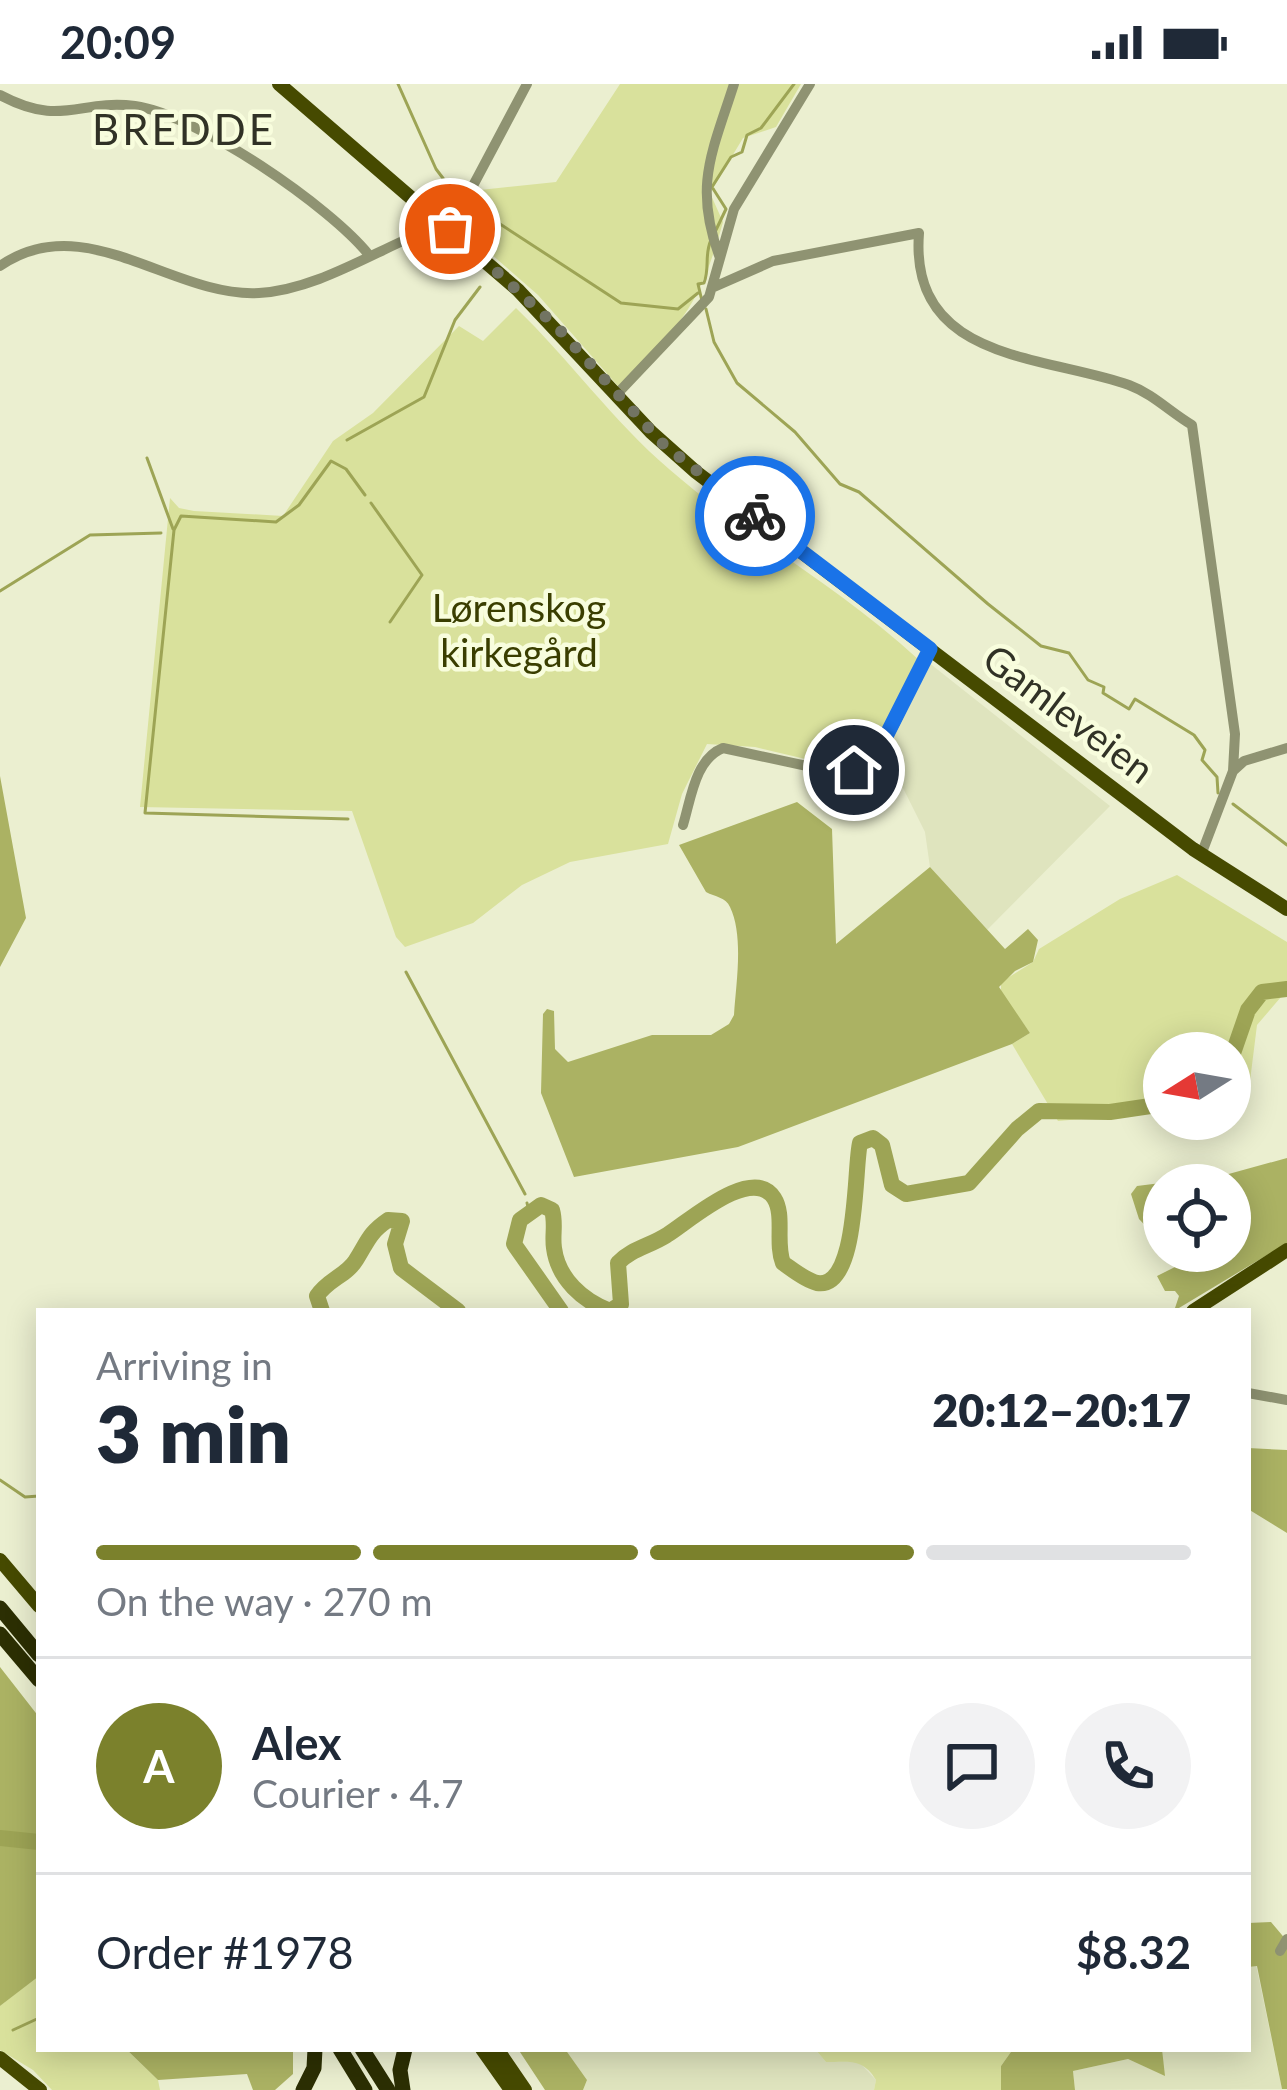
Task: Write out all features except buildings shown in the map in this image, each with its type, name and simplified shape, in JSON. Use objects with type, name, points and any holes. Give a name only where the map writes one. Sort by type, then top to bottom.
[{"type":"highway","points":[[0,1608],[36,1650]]},
{"type":"highway","points":[[0,1634],[36,1676]]},
{"type":"highway","points":[[303,2090],[314,2068],[315,2052]]},
{"type":"highway","points":[[342,2052],[365,2090]]},
{"type":"highway","points":[[364,2052],[388,2090]]},
{"type":"highway","points":[[404,2052],[400,2070],[404,2090]]},
{"type":"main road","name":"Gamleveien","points":[[279,84],[543,313],[696,472],[1201,854],[1287,909]]},
{"type":"main road","points":[[1198,1308],[1287,1250]]},
{"type":"main road","points":[[0,1560],[36,1602]]},
{"type":"main road","points":[[484,2052],[511,2090]]},
{"type":"main road","points":[[498,2052],[525,2090]]},
{"type":"main road","points":[[0,2058],[40,2090]]},
{"type":"street","points":[[450,229],[526,84]]},
{"type":"street","points":[[721,261],[709,228],[704,181],[734,84]]},
{"type":"street","points":[[617,394],[692,320],[714,287],[734,209],[810,84]]},
{"type":"street","points":[[0,94],[32,111],[53,114],[132,106],[179,120],[228,145],[308,202],[369,255]]},
{"type":"street","points":[[714,287],[773,261],[920,233],[918,251],[930,299],[938,316],[953,328],[1046,366],[1136,388],[1188,422],[1195,433],[1234,734],[1233,771],[1201,854]]},
{"type":"street","points":[[0,266],[17,254],[35,250],[101,251],[212,286],[262,293],[292,288],[416,236]]},
{"type":"street","points":[[683,825],[700,771],[712,753],[723,748],[836,772],[854,770],[881,746],[930,649]]},
{"type":"street","points":[[1233,771],[1244,761],[1287,748]]},
{"type":"street","points":[[1251,1394],[1287,1400]]},
{"type":"street","points":[[1280,1951],[1287,1939]]},
{"type":"shaded area","points":[[928,662],[1110,806],[986,931],[930,867],[925,832],[893,768],[888,742]]},
{"type":"shaded area","points":[[1256,1965],[1282,2089],[1075,2090],[1073,2071],[1128,2059],[1164,2075],[1162,2052],[1251,2052],[1251,1966]]},
{"type":"shaded area","points":[[567,2052],[818,2052],[826,2062],[858,2061],[876,2080],[874,2090],[583,2090],[587,2080]]},
{"type":"green space","points":[[620,84],[801,84],[776,127],[743,138],[710,193],[723,222],[696,295],[673,330],[618,386],[538,295],[467,233],[461,220],[480,190],[556,182]]},
{"type":"green space","name":"Lørenskog kirkegård","points":[[516,308],[669,469],[919,660],[874,744],[852,764],[835,766],[755,747],[707,744],[682,794],[668,844],[570,862],[522,885],[473,923],[405,947],[396,937],[352,811],[140,807],[170,498],[179,508],[194,511],[283,516],[333,441],[373,413],[459,326],[483,341]]},
{"type":"green space","points":[[0,776],[26,918],[0,967]]},
{"type":"green space","points":[[797,802],[832,829],[836,944],[930,867],[1005,949],[1028,929],[1038,940],[1033,962],[999,987],[1030,1033],[1012,1044],[738,1147],[574,1177],[541,1093],[543,1014],[547,1009],[554,1011],[555,1049],[568,1062],[652,1035],[711,1035],[729,1024],[737,975],[734,919],[726,901],[706,892],[679,845]]},
{"type":"green space","points":[[1177,875],[1287,942],[1287,990],[1257,1025],[1251,1073],[1251,1032],[1143,1032],[1143,1114],[1058,1121],[1012,1044],[1030,1033],[1001,992],[1001,982],[1033,962],[1039,949],[1120,899]]},
{"type":"green space","points":[[1287,1158],[1287,1243],[1251,1265],[1251,1168]]},
{"type":"green space","points":[[1143,1185],[1143,1223],[1131,1194]]},
{"type":"green space","points":[[1165,1272],[1239,1272],[1179,1308],[1175,1308],[1179,1296],[1165,1291],[1157,1276]]},
{"type":"green space","points":[[1251,1448],[1287,1450],[1287,1533],[1251,1511]]},
{"type":"green space","points":[[0,1667],[36,1713],[36,1978],[0,2006]]},
{"type":"green space","points":[[1271,1922],[1287,1941],[1287,2089],[1282,2089],[1257,1966],[1251,1967],[1251,1923]]},
{"type":"green space","points":[[36,1977],[36,2052],[129,2052],[158,2080],[160,2090],[52,2090],[33,2070],[0,2050],[0,2006]]},
{"type":"green space","points":[[129,2052],[293,2052],[293,2074],[275,2090],[253,2090],[247,2074],[158,2080]]},
{"type":"green space","points":[[520,2052],[567,2052],[587,2080],[583,2090],[545,2090]]},
{"type":"green space","points":[[818,2052],[1011,2052],[1001,2066],[1001,2090],[874,2090],[876,2080],[866,2068],[826,2062]]},
{"type":"green space","points":[[1011,2052],[1162,2052],[1165,2076],[1128,2059],[1073,2071],[1075,2090],[1001,2090],[1001,2066]]},
{"type":"waterway","points":[[398,84],[436,169],[458,198]]},
{"type":"waterway","points":[[715,232],[726,209],[712,187],[731,157],[742,152],[747,135],[761,128],[794,84]]},
{"type":"waterway","points":[[471,205],[621,303],[678,309],[698,293]]},
{"type":"waterway","points":[[702,301],[698,284],[706,277],[711,240]]},
{"type":"waterway","points":[[347,440],[424,397],[455,320],[480,287]]},
{"type":"waterway","points":[[706,309],[714,342],[737,383],[795,432],[840,484],[859,492],[1041,646],[1069,653],[1088,680],[1104,687],[1103,693],[1129,709],[1135,699],[1194,735],[1205,750],[1202,760],[1217,777],[1218,793]]},
{"type":"waterway","points":[[147,458],[173,529]]},
{"type":"waterway","points":[[348,819],[145,813],[174,530],[181,516],[276,522],[299,505],[331,461],[346,469],[365,495]]},
{"type":"waterway","points":[[371,503],[422,575],[390,622]]},
{"type":"waterway","points":[[0,591],[90,535],[161,533]]},
{"type":"waterway","points":[[1233,804],[1287,845]]},
{"type":"waterway","points":[[406,972],[525,1194]]},
{"type":"waterway","points":[[1240,1032],[1248,1010],[1262,992],[1287,989]]},
{"type":"waterway","points":[[615,1308],[621,1304],[618,1263],[623,1258],[720,1199],[751,1188],[764,1189],[777,1205],[783,1263],[817,1283],[831,1280],[847,1248],[860,1143],[873,1138],[882,1145],[892,1185],[906,1194],[969,1183],[1039,1111],[1110,1112],[1143,1107]]},
{"type":"waterway","points":[[527,1203],[529,1211]]},
{"type":"waterway","points":[[559,1308],[514,1244],[520,1220],[541,1205],[552,1210],[556,1259],[566,1279],[581,1295],[604,1308]]},
{"type":"waterway","points":[[321,1308],[317,1296],[352,1265],[388,1220],[402,1221],[395,1244],[401,1268],[454,1308]]},
{"type":"waterway","points":[[0,1480],[25,1497],[36,1496]]},
{"type":"waterway","points":[[0,1838],[36,1842]]},
{"type":"waterway","points":[[13,2030],[36,2019]]},
{"type":"way so far","points":[[450,229],[557,327],[664,445],[755,516]]},
{"type":"district","name":"BREDDE","points":[[184,129]]},
{"type":"route","points":[[755,516],[930,649],[881,746],[854,770]]}]
